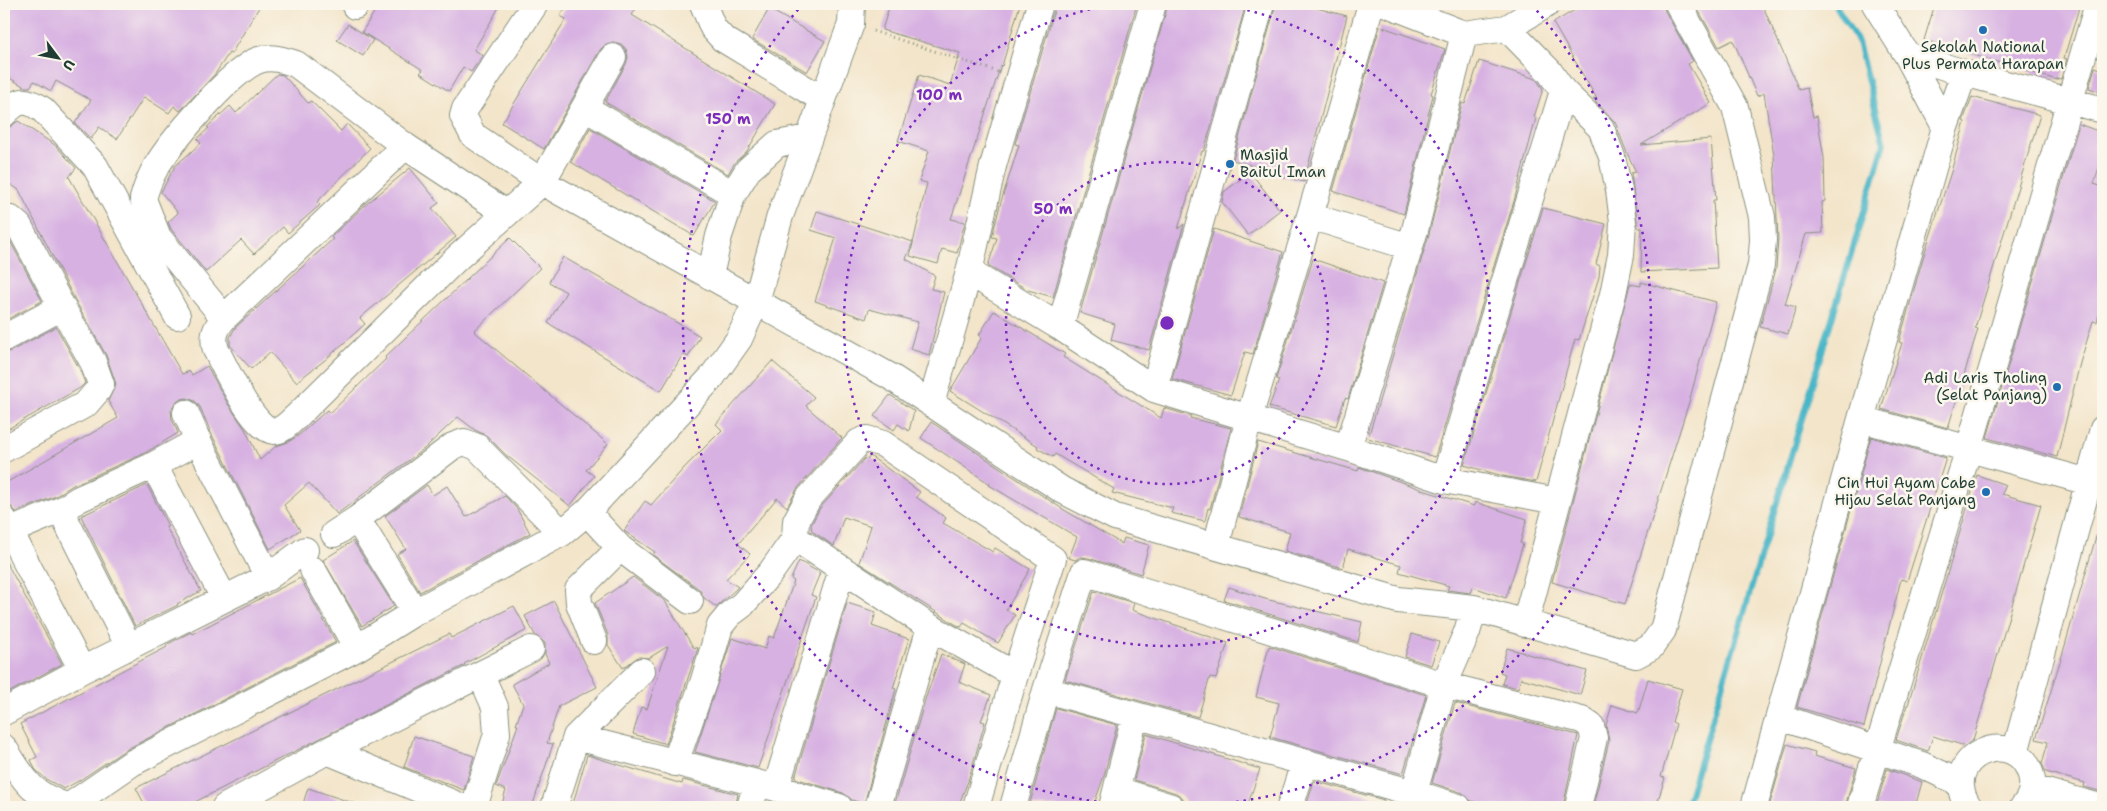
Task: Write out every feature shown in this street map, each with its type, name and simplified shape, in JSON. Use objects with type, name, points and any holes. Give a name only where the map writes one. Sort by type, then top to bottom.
[{"type":"street","points":[[535,4],[465,109],[463,116],[473,135],[542,182],[891,377],[1062,490],[1115,516],[1398,600],[1474,608],[1636,656],[1645,652],[1658,640],[1663,630],[1761,265],[1763,240],[1762,217],[1735,107],[1678,4]]},
{"type":"street","points":[[702,4],[713,28],[723,39],[822,99]]},
{"type":"street","points":[[931,404],[969,272],[993,166],[1040,4]]},
{"type":"street","points":[[1060,327],[1153,4]]},
{"type":"street","points":[[1154,388],[1261,4]]},
{"type":"street","points":[[1216,546],[1249,418],[1371,4]]},
{"type":"street","points":[[1387,4],[1464,34],[1507,28],[1548,4]]},
{"type":"street","points":[[1875,4],[1907,55],[1946,127]]},
{"type":"street","points":[[1860,807],[1969,448],[2098,4]]},
{"type":"street","points":[[4,748],[26,783],[33,790],[42,797],[68,807],[132,762],[357,648],[415,612],[562,533],[587,512],[728,357],[739,339],[756,302],[780,216],[852,14]]},
{"type":"street","points":[[1507,28],[1549,71],[1563,92],[1601,128],[1612,157],[1623,222],[1621,254],[1613,294],[1525,624]]},
{"type":"street","points":[[1348,448],[1410,247],[1464,34]]},
{"type":"street","points":[[1907,55],[1964,73],[2103,110]]},
{"type":"street","points":[[405,146],[224,318],[214,333],[213,341],[216,350],[247,405],[259,423],[270,430],[280,430],[297,416],[388,325],[506,213],[526,199],[542,182],[613,57]]},
{"type":"street","points":[[224,318],[158,237],[143,199],[156,166],[185,129],[232,78],[258,60],[278,58],[296,64],[405,146],[506,213]]},
{"type":"street","points":[[1754,807],[1861,419],[1946,127],[1964,73]]},
{"type":"street","points":[[1444,480],[1563,92]]},
{"type":"street","points":[[4,114],[14,104],[33,103],[43,110],[95,166],[176,316]]},
{"type":"street","points":[[584,108],[733,194]]},
{"type":"street","points":[[710,276],[719,236],[733,194],[748,170],[777,144],[808,138]]},
{"type":"street","points":[[1310,216],[1410,247]]},
{"type":"street","points":[[4,219],[11,219],[19,226],[93,362],[101,384],[86,404],[4,449]]},
{"type":"street","points":[[969,272],[1060,327],[1154,388],[1444,480],[1557,501]]},
{"type":"street","points":[[4,338],[62,308]]},
{"type":"street","points":[[186,413],[198,441],[268,577]]},
{"type":"street","points":[[1861,419],[2096,484]]},
{"type":"street","points":[[2015,753],[2096,484],[2103,429]]},
{"type":"street","points":[[675,762],[704,680],[720,626],[730,614],[742,605],[771,572],[794,538],[796,521],[808,499],[859,442],[867,439],[883,444],[1053,559],[1015,675],[976,807]]},
{"type":"street","points":[[82,670],[7,525],[63,509],[78,499],[152,466],[198,441]]},
{"type":"street","points":[[334,534],[357,519],[453,446],[464,442],[477,447],[562,533]]},
{"type":"street","points":[[152,466],[161,479],[224,598]]},
{"type":"street","points":[[63,509],[71,534],[129,647]]},
{"type":"street","points":[[587,512],[620,548],[690,601]]},
{"type":"street","points":[[357,519],[415,612]]},
{"type":"street","points":[[794,538],[930,627],[1015,675]]},
{"type":"street","points":[[594,641],[579,603],[578,590],[620,548]]},
{"type":"street","points":[[4,712],[224,598],[309,560],[357,648]]},
{"type":"street","points":[[761,793],[842,569]]},
{"type":"street","points":[[1013,807],[1046,690],[1084,572],[1444,685],[1582,720],[1588,723],[1593,730],[1594,738],[1578,807]]},
{"type":"street","points":[[1412,800],[1444,685],[1467,632],[1474,608]]},
{"type":"street","points":[[878,807],[930,627]]},
{"type":"street","points":[[225,807],[327,751],[531,649]]},
{"type":"street","points":[[554,807],[576,737],[642,671]]},
{"type":"street","points":[[474,807],[497,734],[495,707],[481,675]]},
{"type":"street","points":[[1046,690],[1304,764],[1412,800],[1458,807]]},
{"type":"street","points":[[1135,716],[1115,799],[1171,807]]},
{"type":"street","points":[[1780,717],[1922,765],[1965,795]]},
{"type":"street","points":[[576,737],[675,762],[761,793],[840,807]]},
{"type":"street","points":[[1965,795],[1965,767],[1969,760],[1983,750],[1999,748],[2015,753],[2027,764],[2032,780],[2028,798],[2100,807]]},
{"type":"street","points":[[327,751],[462,807]]},
{"type":"street","points":[[1290,807],[1304,764]]},
{"type":"path","points":[[852,14],[1017,79]]},
{"type":"building","points":[[4,4],[261,4],[231,54],[229,53],[215,74],[180,111],[174,106],[169,113],[144,97],[117,139],[99,127],[91,139],[75,123],[91,100],[56,81],[51,91],[34,81],[30,87],[25,87],[4,75]]},
{"type":"building","points":[[379,4],[501,4],[474,50],[483,55],[471,72],[463,67],[449,91],[420,73],[423,70],[362,32]]},
{"type":"building","points":[[568,4],[639,4],[632,15],[775,104],[747,151],[735,162],[728,174],[605,102],[628,57],[626,49],[621,44],[613,42],[606,44],[600,50],[544,149],[502,123],[566,19],[560,16]]},
{"type":"building","points":[[890,4],[1020,4],[1002,66],[951,219],[965,222],[957,253],[942,249],[938,264],[910,256],[927,183],[919,181],[929,151],[898,141],[919,75],[950,85],[960,53],[882,30]]},
{"type":"building","points":[[1056,4],[1137,4],[1053,297],[1028,290],[988,266],[997,238],[992,237],[1000,205],[1019,145],[1015,144]]},
{"type":"building","points":[[1168,4],[1246,4],[1204,151],[1202,151],[1178,229],[1184,224],[1149,350],[1111,340],[1115,324],[1080,313]]},
{"type":"building","points":[[1276,4],[1301,4],[1347,16],[1304,182],[1254,169],[1256,167],[1233,160]]},
{"type":"building","points":[[1585,4],[1663,4],[1693,61],[1688,64],[1711,103],[1641,145],[1711,139],[1716,200],[1713,200],[1717,268],[1641,272],[1642,228],[1638,228],[1631,173],[1636,172],[1615,122],[1593,98],[1597,99],[1553,23]]},
{"type":"building","points":[[1695,4],[1762,4],[1799,90],[1807,88],[1813,117],[1817,116],[1824,158],[1825,201],[1822,202],[1823,233],[1806,234],[1785,304],[1796,307],[1788,334],[1760,327],[1776,269],[1778,239],[1774,155],[1764,93],[1757,96],[1733,40],[1719,47]]},
{"type":"building","name":"Sekolah National Plus Permata Harapan","points":[[1935,4],[2080,4],[2064,58],[2067,59],[2061,79],[2057,78],[2057,80],[1924,40]]},
{"type":"building","points":[[769,9],[825,41],[807,72],[752,39]]},
{"type":"building","points":[[348,24],[373,40],[363,56],[337,40]]},
{"type":"building","points":[[1380,26],[1445,49],[1431,94],[1433,95],[1404,214],[1333,191]]},
{"type":"building","points":[[1479,61],[1536,79],[1543,89],[1534,117],[1536,118],[1514,201],[1435,457],[1368,438],[1429,234],[1462,103],[1465,104]]},
{"type":"building","points":[[2095,67],[2103,70],[2103,93],[2089,88]]},
{"type":"building","points":[[277,74],[283,75],[308,103],[311,101],[341,131],[347,124],[370,148],[317,202],[320,205],[288,233],[283,227],[254,254],[241,240],[206,272],[171,229],[168,222],[178,213],[161,192],[175,166],[201,143],[197,139],[209,128],[207,127],[230,106],[236,113]]},
{"type":"building","points":[[1972,97],[2040,115],[1975,328],[1978,329],[1948,428],[1881,409],[1902,343],[1899,342],[1923,258],[1951,172],[1965,122],[1963,121]]},
{"type":"building","points":[[18,121],[55,145],[76,168],[69,177],[182,374],[190,371],[192,375],[207,366],[228,404],[245,429],[260,460],[276,446],[288,442],[299,435],[327,410],[330,413],[386,359],[385,357],[510,238],[540,268],[474,331],[608,444],[586,470],[594,476],[570,506],[506,455],[487,436],[475,430],[458,417],[425,448],[337,514],[309,483],[284,505],[300,530],[270,549],[212,435],[200,407],[195,401],[187,398],[181,399],[174,404],[171,411],[178,433],[145,453],[73,485],[56,496],[16,512],[12,507],[4,505],[4,484],[118,418],[108,401],[116,384],[106,355],[75,300],[19,190],[4,180],[4,133]]},
{"type":"building","points":[[2079,124],[2103,133],[2103,155],[2094,184],[2103,187],[2103,300],[2097,322],[2093,321],[2080,363],[2057,457],[1987,438]]},
{"type":"building","points":[[590,128],[715,201],[694,236],[571,162]]},
{"type":"building","points":[[410,168],[439,203],[432,208],[456,237],[360,318],[365,324],[325,360],[296,382],[270,352],[251,369],[230,345],[230,337],[235,328],[333,239],[331,237],[364,206]]},
{"type":"building","points":[[1250,172],[1280,210],[1248,235],[1222,202],[1224,192]]},
{"type":"building","points":[[1543,208],[1606,224],[1596,264],[1600,266],[1599,277],[1579,340],[1575,339],[1536,482],[1503,476],[1464,465]]},
{"type":"building","points":[[817,211],[913,242],[906,259],[935,276],[931,289],[944,292],[929,355],[910,349],[918,322],[869,309],[866,319],[815,301],[836,238],[811,230]]},
{"type":"building","points":[[1214,229],[1283,252],[1253,354],[1245,352],[1231,395],[1172,379]]},
{"type":"building","points":[[9,239],[42,301],[4,321],[4,242]]},
{"type":"building","points":[[563,257],[700,336],[688,357],[683,354],[661,391],[548,323],[566,292],[549,282]]},
{"type":"building","points":[[1313,259],[1383,283],[1348,399],[1345,398],[1336,426],[1269,407],[1279,380],[1276,379]]},
{"type":"building","points":[[1641,282],[1716,302],[1689,402],[1625,604],[1552,582],[1630,284],[1641,286]]},
{"type":"building","points":[[994,311],[1065,354],[1063,357],[1161,418],[1164,408],[1191,416],[1190,418],[1231,428],[1210,509],[1208,508],[1205,521],[1171,513],[1173,508],[1112,493],[1114,489],[1055,454],[1053,457],[1037,448],[1038,446],[950,391],[982,337],[979,335]]},
{"type":"building","points":[[56,327],[79,368],[85,383],[80,388],[4,431],[4,353]]},
{"type":"building","points":[[772,361],[814,397],[806,406],[842,438],[797,489],[787,507],[777,498],[738,544],[750,554],[726,579],[738,587],[716,607],[704,598],[699,589],[653,555],[655,552],[624,531],[645,501],[651,505],[722,430],[716,424]]},
{"type":"building","points":[[890,395],[914,411],[909,431],[898,424],[894,430],[874,416]]},
{"type":"building","points":[[931,422],[1061,508],[1122,544],[1124,538],[1149,545],[1141,574],[1088,558],[1081,557],[1075,560],[1069,558],[1077,537],[989,485],[921,438]]},
{"type":"building","points":[[1871,437],[1946,458],[1907,581],[1901,579],[1864,727],[1797,707]]},
{"type":"building","points":[[1258,442],[1358,471],[1359,467],[1474,506],[1475,502],[1527,519],[1520,543],[1523,544],[1506,598],[1473,587],[1471,593],[1447,590],[1449,586],[1399,572],[1401,565],[1348,549],[1343,568],[1285,551],[1290,532],[1239,517]]},
{"type":"building","points":[[870,456],[920,492],[916,497],[946,518],[943,523],[993,552],[995,548],[1030,569],[1006,610],[1015,615],[998,643],[964,623],[961,627],[955,624],[859,563],[871,526],[844,517],[834,546],[812,531],[811,525],[820,508],[865,458],[867,460]]},
{"type":"building","points":[[1977,475],[2006,485],[2002,494],[2041,505],[1973,740],[1965,746],[1933,736],[1928,751],[1896,740]]},
{"type":"building","points":[[147,485],[168,526],[166,527],[201,591],[178,605],[135,626],[81,516]]},
{"type":"building","points":[[427,485],[433,495],[447,486],[466,517],[505,496],[517,509],[530,533],[420,592],[397,554],[406,549],[385,516]]},
{"type":"building","points":[[2099,526],[2103,527],[2103,792],[2084,787],[2085,783],[2046,772],[2042,764],[2048,742],[2036,739]]},
{"type":"building","points":[[353,541],[394,606],[362,626],[323,560]]},
{"type":"building","points":[[4,558],[62,664],[4,695]]},
{"type":"building","points":[[799,561],[820,573],[811,595],[816,597],[758,768],[695,752],[732,638],[765,649],[769,636],[774,638],[794,581],[791,579]]},
{"type":"building","points":[[633,577],[665,601],[693,647],[698,648],[666,744],[633,734],[641,707],[647,709],[668,646],[649,658],[638,657],[623,668],[608,645],[608,635],[595,603]]},
{"type":"building","points":[[300,578],[336,642],[125,750],[64,789],[46,779],[35,769],[31,760],[37,757],[20,724],[167,647],[166,645],[191,632],[192,634]]},
{"type":"building","points":[[1229,587],[1265,599],[1362,622],[1358,642],[1224,600]]},
{"type":"building","points":[[1094,591],[1134,603],[1132,610],[1228,643],[1216,679],[1210,677],[1198,717],[1065,680]]},
{"type":"building","points":[[554,601],[597,687],[559,706],[547,743],[553,744],[532,807],[501,807],[506,790],[496,786],[518,725],[516,725],[523,704],[512,684],[549,663],[545,654],[545,643],[535,635],[525,616]]},
{"type":"building","points":[[847,603],[876,612],[872,626],[909,639],[893,688],[896,689],[864,804],[852,800],[843,793],[795,778]]},
{"type":"building","points":[[514,606],[527,630],[465,665],[185,807],[146,807],[136,788],[449,634],[451,638]]},
{"type":"building","points":[[1412,634],[1439,642],[1431,665],[1405,657]]},
{"type":"building","points":[[1269,646],[1426,695],[1403,774],[1270,737],[1279,703],[1256,697]]},
{"type":"building","points":[[1507,648],[1587,671],[1580,695],[1521,678],[1518,688],[1502,684],[1505,674],[1500,672]]},
{"type":"building","points":[[941,654],[965,664],[959,682],[991,695],[981,721],[985,722],[968,781],[958,807],[894,807],[925,700]]},
{"type":"building","points":[[1648,679],[1682,689],[1672,722],[1676,724],[1661,777],[1665,778],[1656,807],[1593,807],[1609,741],[1606,725],[1612,705],[1638,713]]},
{"type":"building","points":[[1455,703],[1578,735],[1563,807],[1494,807],[1471,801],[1463,793],[1432,783]]},
{"type":"building","points":[[1056,708],[1117,725],[1104,776],[1093,807],[1029,807]]},
{"type":"building","points":[[1146,734],[1260,769],[1247,807],[1201,807],[1185,802],[1176,793],[1134,780]]},
{"type":"building","points":[[414,736],[474,756],[464,790],[404,767]]},
{"type":"building","points":[[1787,744],[1815,752],[1814,756],[1856,768],[1845,807],[1769,807]]},
{"type":"building","points":[[587,755],[682,784],[683,780],[738,794],[735,807],[572,807]]},
{"type":"building","points":[[1887,769],[1922,782],[1915,807],[1876,807]]},
{"type":"building","points":[[1314,781],[1384,800],[1382,807],[1306,807]]},
{"type":"building","points":[[308,788],[356,804],[355,807],[302,807]]},
{"type":"waterway","points":[[1686,807],[1884,144],[1858,42],[1835,4]]},
{"type":"place","name":"Sekolah National Plus Permata Harapan","points":[[1983,30]]},
{"type":"place","name":"Masjid Baitul Iman","points":[[1230,164]]},
{"type":"place","name":"Adi Laris Tholing (Selat Panjang)","points":[[2057,387]]},
{"type":"place","name":"Cin Hui Ayam Cabe Hijau Selat Panjang","points":[[1986,492]]}]
